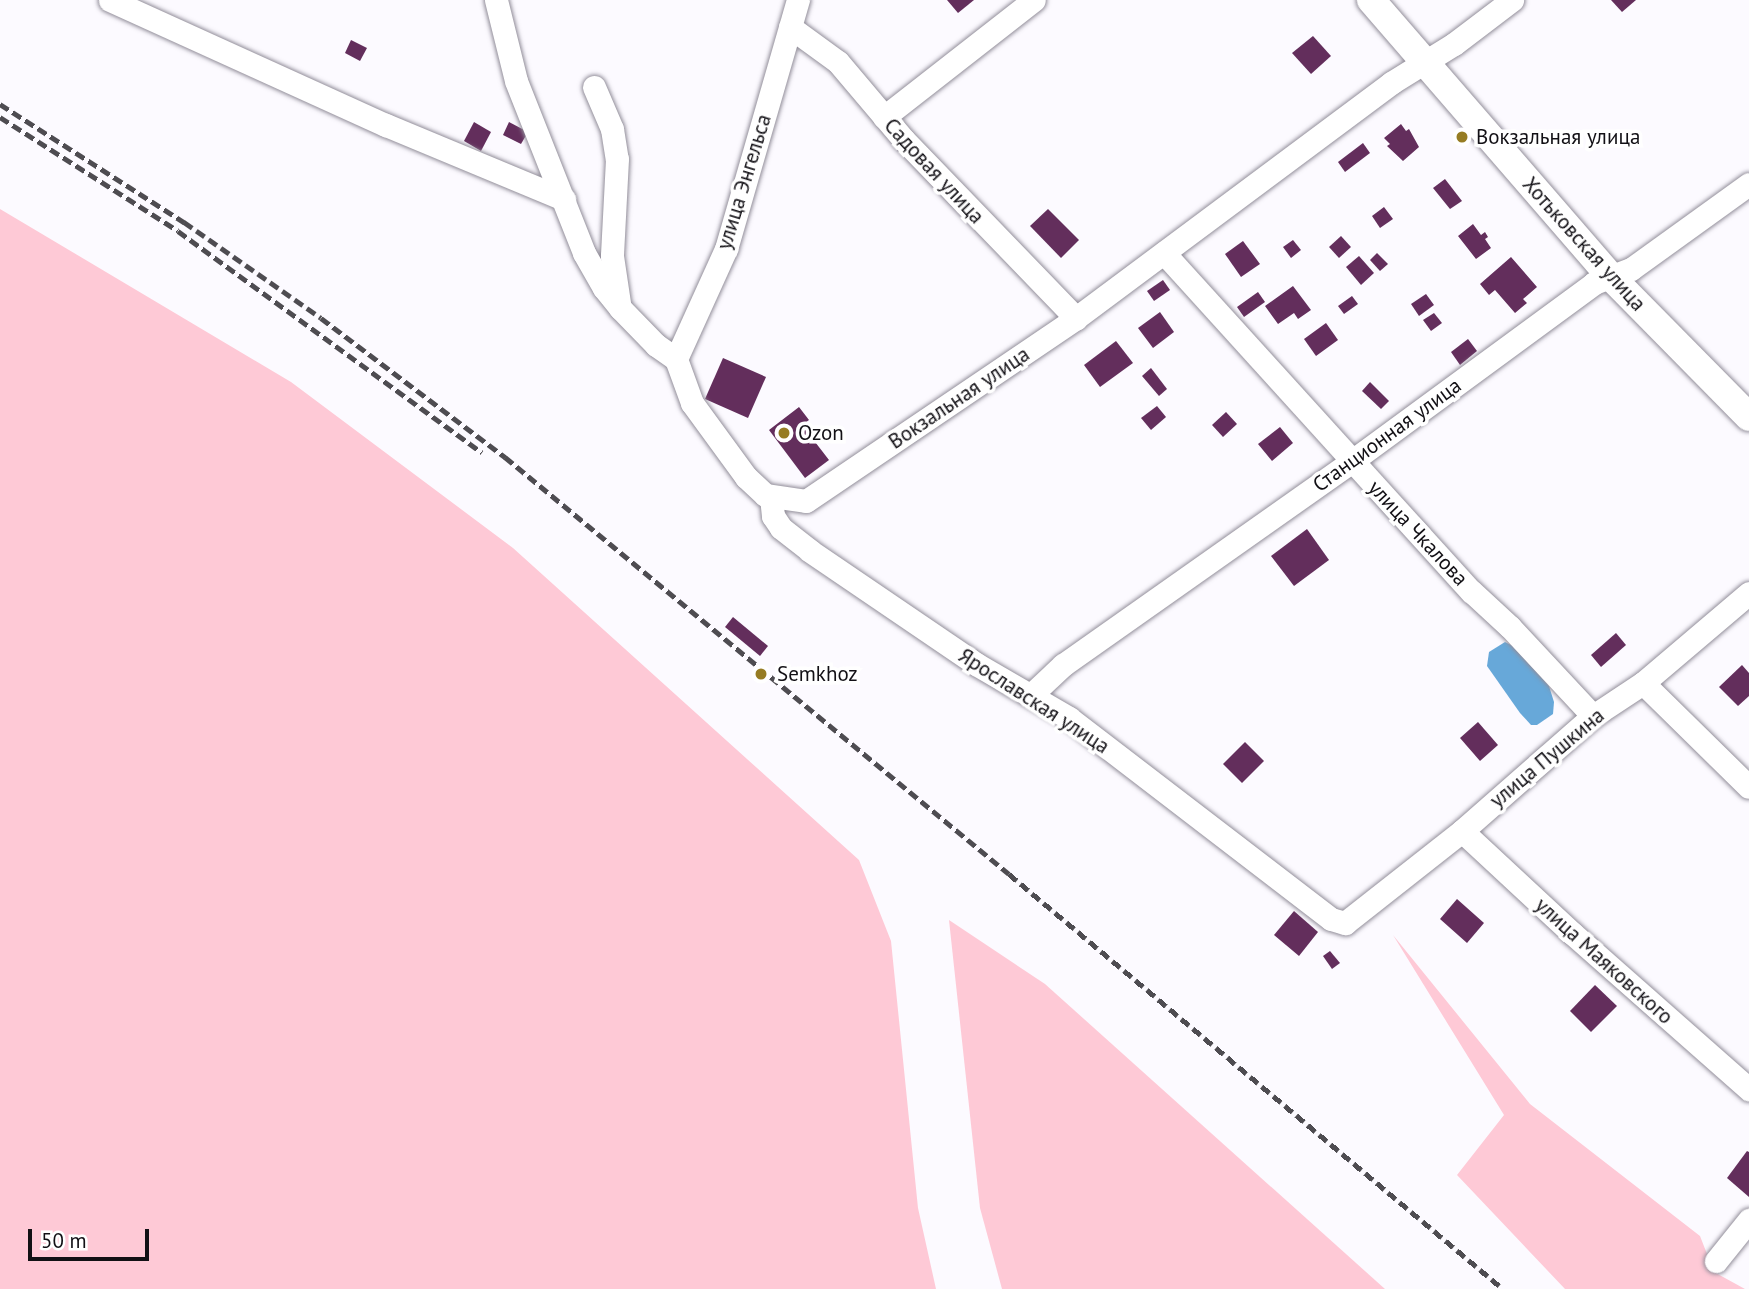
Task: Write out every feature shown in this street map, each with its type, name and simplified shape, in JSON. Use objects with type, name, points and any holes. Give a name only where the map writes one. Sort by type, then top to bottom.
[{"type":"main road","name":"Хотьковская улица","points":[[1371,0],[1612,278],[1749,417]]},
{"type":"street","points":[[110,0],[386,125],[564,199]]},
{"type":"street","points":[[496,0],[516,81],[584,253],[604,288],[620,308],[676,359],[692,403],[746,477],[771,497]]},
{"type":"street","name":"Садовая улица","points":[[776,0],[794,15],[884,117],[1076,318]]},
{"type":"street","points":[[884,117],[1034,0]]},
{"type":"street","name":"Вокзальная улица","points":[[771,497],[806,501],[1076,318],[1423,61],[1454,44],[1512,0]]},
{"type":"street","name":"улица Энгельса","points":[[676,359],[726,249],[794,15]]},
{"type":"street","points":[[594,87],[612,129],[617,159],[612,256],[620,308]]},
{"type":"street","name":"Станционная улица","points":[[1031,695],[1063,666],[1352,461],[1594,283],[1631,270],[1749,184]]},
{"type":"street","name":"улица Чкалова","points":[[1164,253],[1471,591],[1510,627],[1594,716]]},
{"type":"street","name":"Ярославская улица","points":[[771,497],[774,516],[780,528],[810,551],[976,664],[1069,719],[1331,919],[1345,923]]},
{"type":"street","name":"улица Пушкина","points":[[1345,923],[1462,831],[1594,716],[1643,683],[1749,593]]},
{"type":"street","points":[[1643,683],[1749,787]]},
{"type":"street","name":"улица Маяковского","points":[[1462,831],[1573,934],[1749,1089]]},
{"type":"street","points":[[1716,1261],[1749,1220]]},
{"type":"shaded area","points":[[0,209],[291,382],[513,548],[859,860],[891,941],[918,1208],[936,1289],[0,1289]]},
{"type":"shaded area","points":[[949,920],[1045,984],[1385,1289],[1002,1289],[980,1208]]},
{"type":"shaded area","points":[[1393,935],[1530,1104],[1700,1236],[1714,1272],[1745,1289],[1565,1289],[1457,1175],[1504,1115]]},
{"type":"water","points":[[1505,642],[1513,646],[1549,686],[1554,702],[1553,714],[1537,725],[1531,725],[1520,713],[1487,666],[1489,652]]},
{"type":"building","points":[[947,0],[974,0],[958,13]]},
{"type":"building","points":[[1611,0],[1636,0],[1622,12]]},
{"type":"building","points":[[1313,36],[1331,56],[1311,74],[1292,53]]},
{"type":"building","points":[[351,40],[367,48],[360,61],[345,53]]},
{"type":"building","points":[[474,122],[491,132],[481,151],[464,141]]},
{"type":"building","points":[[509,122],[528,132],[521,144],[503,135]]},
{"type":"building","points":[[1401,124],[1406,131],[1409,129],[1419,147],[1403,161],[1387,146],[1390,144],[1384,138]]},
{"type":"building","points":[[1363,143],[1370,153],[1345,172],[1338,162]]},
{"type":"building","points":[[1445,179],[1462,201],[1450,209],[1433,188]]},
{"type":"building","points":[[1384,207],[1393,219],[1380,228],[1372,216]]},
{"type":"building","points":[[1048,209],[1079,240],[1061,258],[1030,226]]},
{"type":"building","points":[[1473,224],[1481,235],[1485,232],[1488,237],[1485,239],[1491,248],[1476,259],[1458,236]]},
{"type":"building","points":[[1341,236],[1351,247],[1339,258],[1329,247]]},
{"type":"building","points":[[1293,240],[1301,250],[1291,258],[1283,247]]},
{"type":"building","points":[[1243,241],[1260,264],[1241,277],[1225,254]]},
{"type":"building","points":[[1377,253],[1388,264],[1380,271],[1370,260]]},
{"type":"building","points":[[1359,256],[1374,273],[1361,285],[1346,267]]},
{"type":"building","points":[[1511,257],[1537,287],[1523,299],[1527,303],[1515,313],[1495,290],[1489,295],[1480,284]]},
{"type":"building","points":[[1163,280],[1170,290],[1154,301],[1147,291]]},
{"type":"building","points":[[1293,286],[1311,310],[1298,319],[1294,313],[1278,324],[1265,306]]},
{"type":"building","points":[[1258,292],[1265,302],[1244,317],[1237,307]]},
{"type":"building","points":[[1426,294],[1434,305],[1419,316],[1411,304]]},
{"type":"building","points":[[1352,296],[1358,304],[1344,314],[1338,306]]},
{"type":"building","points":[[1160,312],[1174,332],[1153,348],[1138,328]]},
{"type":"building","points":[[1434,313],[1442,323],[1431,331],[1423,320]]},
{"type":"building","points":[[1326,323],[1338,340],[1316,356],[1304,339]]},
{"type":"building","points":[[1468,339],[1477,351],[1460,365],[1451,352]]},
{"type":"building","points":[[1116,341],[1133,363],[1100,387],[1084,365]]},
{"type":"building","points":[[723,358],[766,377],[748,418],[705,399]]},
{"type":"building","points":[[1151,368],[1167,389],[1159,396],[1142,376]]},
{"type":"building","points":[[1370,382],[1389,401],[1381,409],[1362,391]]},
{"type":"building","points":[[1157,406],[1166,417],[1151,430],[1141,418]]},
{"type":"building","points":[[799,407],[809,420],[802,425],[829,460],[805,478],[769,430]]},
{"type":"building","points":[[1226,412],[1237,424],[1223,437],[1212,425]]},
{"type":"building","points":[[1280,427],[1293,443],[1272,461],[1258,444]]},
{"type":"building","points":[[1307,529],[1329,560],[1294,586],[1271,556]]},
{"type":"building","points":[[733,617],[768,646],[760,656],[725,627]]},
{"type":"building","points":[[1616,633],[1626,645],[1601,667],[1591,655]]},
{"type":"building","points":[[1742,665],[1749,673],[1749,696],[1738,706],[1719,687]]},
{"type":"building","points":[[1478,722],[1498,745],[1480,761],[1460,738]]},
{"type":"building","points":[[1245,742],[1264,761],[1242,783],[1223,764]]},
{"type":"building","points":[[1457,899],[1484,923],[1467,943],[1440,919]]},
{"type":"building","points":[[1294,911],[1318,932],[1299,956],[1274,935]]},
{"type":"building","points":[[1330,951],[1340,963],[1332,969],[1323,956]]},
{"type":"building","points":[[1595,985],[1617,1006],[1591,1032],[1570,1011]]},
{"type":"building","points":[[1747,1151],[1749,1152],[1749,1197],[1727,1178]]},
{"type":"railway","points":[[0,104],[184,222],[321,318],[505,457],[1009,874],[1503,1289]]},
{"type":"railway","points":[[0,117],[178,231],[482,453]]},
{"type":"place","name":"Вокзальная улица","points":[[1462,137]]},
{"type":"place","name":"Ozon","points":[[784,433]]},
{"type":"place","name":"Semkhoz","points":[[761,674]]}]
